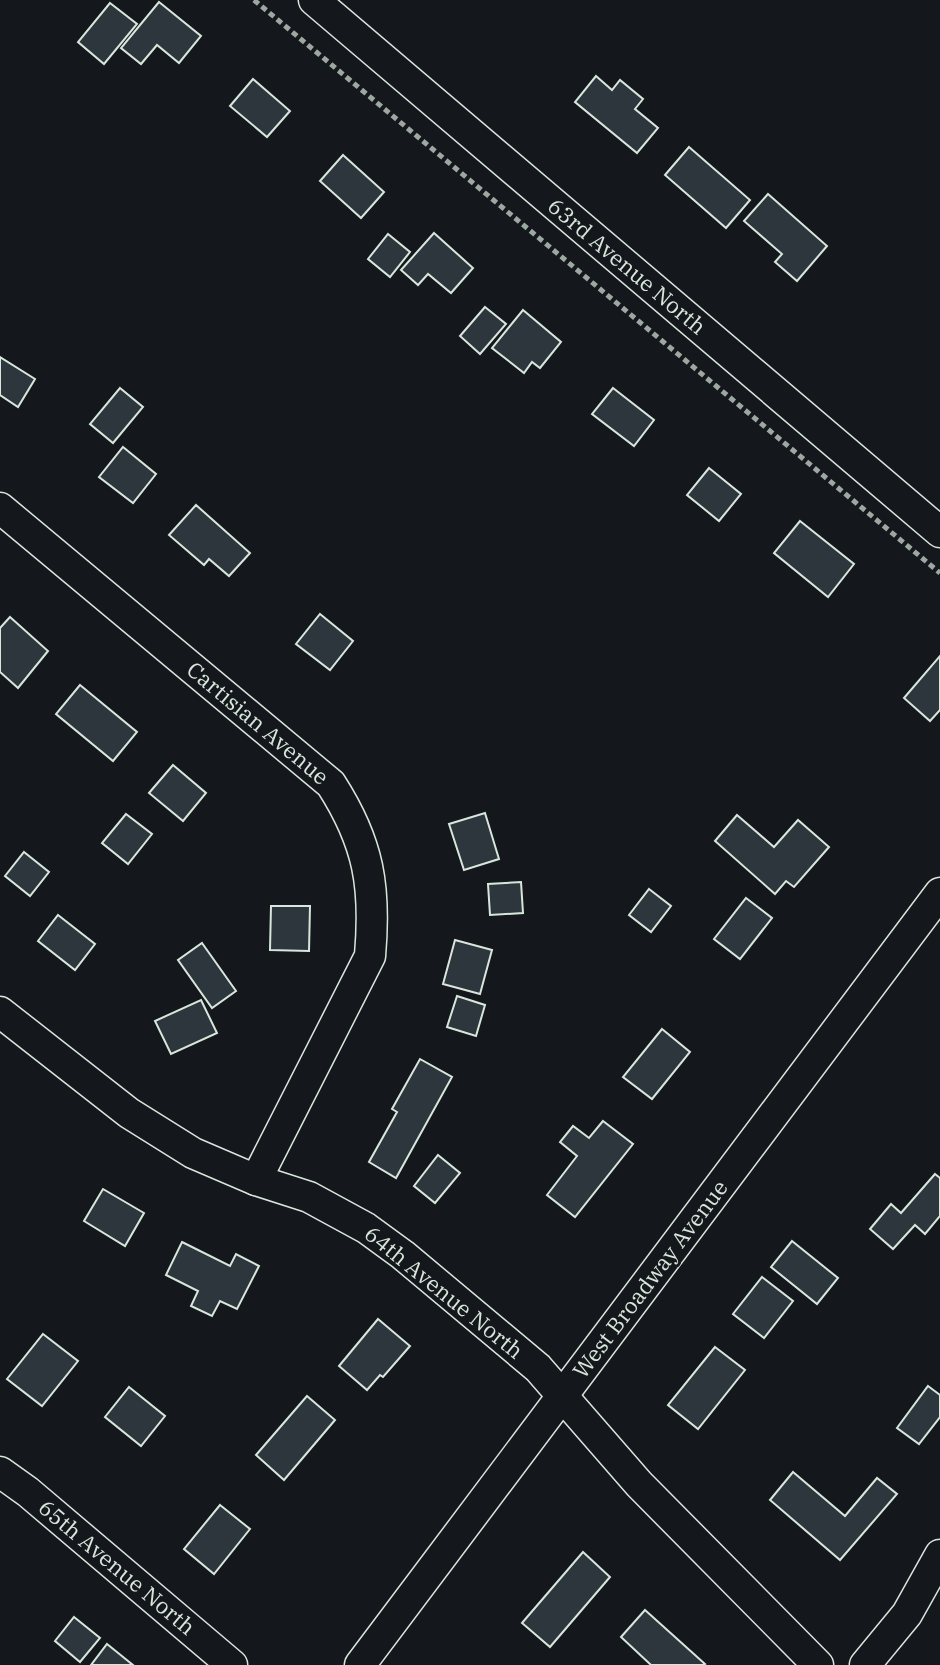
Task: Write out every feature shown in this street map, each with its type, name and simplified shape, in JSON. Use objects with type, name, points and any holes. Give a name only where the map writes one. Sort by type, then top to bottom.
[{"type":"street","name":"63rd Avenue North","points":[[314,0],[940,532]]},
{"type":"street","name":"Cartisian Avenue","points":[[0,508],[321,775],[331,784],[358,830],[369,872],[374,915],[370,956],[256,1180]]},
{"type":"street","name":"West Broadway Avenue","points":[[360,1665],[940,893]]},
{"type":"street","name":"64th Avenue North","points":[[0,1012],[129,1113],[193,1153],[256,1180],[309,1197],[366,1228],[403,1255],[538,1368],[639,1484],[818,1665]]},
{"type":"street","name":"65th Avenue North","points":[[0,1472],[28,1492],[232,1665]]},
{"type":"street","points":[[865,1665],[907,1614],[940,1555]]},
{"type":"path","points":[[254,0],[940,573]]},
{"type":"building","points":[[159,2],[201,36],[179,63],[157,45],[141,64],[121,48]]},
{"type":"building","points":[[110,3],[137,24],[104,64],[78,42]]},
{"type":"building","points":[[596,76],[612,90],[620,80],[643,99],[635,109],[658,128],[637,153],[575,102]]},
{"type":"building","points":[[253,79],[290,111],[267,137],[230,106]]},
{"type":"building","points":[[689,147],[750,200],[726,228],[665,175]]},
{"type":"building","points":[[343,155],[384,192],[361,218],[320,181]]},
{"type":"building","points":[[768,194],[827,246],[797,281],[775,262],[782,254],[744,221]]},
{"type":"building","points":[[434,233],[473,268],[451,293],[428,274],[418,285],[401,270]]},
{"type":"building","points":[[388,234],[410,252],[390,277],[368,259]]},
{"type":"building","points":[[485,307],[506,324],[480,354],[460,336]]},
{"type":"building","points":[[523,310],[561,342],[540,368],[532,362],[524,373],[492,348]]},
{"type":"building","points":[[0,357],[35,379],[18,407],[0,395]]},
{"type":"building","points":[[120,388],[143,407],[113,443],[90,424]]},
{"type":"building","points":[[613,388],[654,420],[634,446],[592,414]]},
{"type":"building","points":[[123,447],[156,474],[133,503],[99,477]]},
{"type":"building","points":[[709,468],[741,494],[719,521],[687,495]]},
{"type":"building","points":[[196,505],[250,553],[229,576],[209,559],[204,565],[169,535]]},
{"type":"building","points":[[800,521],[854,564],[828,597],[774,553]]},
{"type":"building","points":[[320,614],[353,641],[330,670],[296,644]]},
{"type":"building","points":[[10,617],[48,651],[18,688],[0,672],[0,628]]},
{"type":"building","points":[[940,656],[940,710],[930,721],[904,698]]},
{"type":"building","points":[[80,685],[137,732],[113,761],[56,714]]},
{"type":"building","points":[[173,765],[206,793],[183,821],[149,793]]},
{"type":"building","points":[[485,813],[499,859],[464,870],[449,824]]},
{"type":"building","points":[[126,814],[152,834],[128,864],[102,843]]},
{"type":"building","points":[[737,815],[774,847],[798,820],[829,847],[794,887],[786,881],[775,894],[715,841]]},
{"type":"building","points":[[24,852],[49,872],[30,896],[5,876]]},
{"type":"building","points":[[521,882],[523,913],[490,915],[488,884]]},
{"type":"building","points":[[649,889],[671,906],[651,932],[629,915]]},
{"type":"building","points":[[746,898],[772,918],[740,959],[714,939]]},
{"type":"building","points":[[271,906],[310,906],[309,951],[270,950]]},
{"type":"building","points":[[58,915],[95,944],[75,970],[38,941]]},
{"type":"building","points":[[455,940],[492,950],[480,994],[443,984]]},
{"type":"building","points":[[202,943],[236,991],[212,1008],[178,960]]},
{"type":"building","points":[[457,996],[485,1005],[476,1036],[447,1027]]},
{"type":"building","points":[[201,1000],[217,1033],[171,1054],[155,1021]]},
{"type":"building","points":[[662,1029],[690,1052],[652,1099],[623,1077]]},
{"type":"building","points":[[420,1059],[452,1077],[396,1178],[369,1162],[397,1112],[392,1109]]},
{"type":"building","points":[[603,1121],[633,1144],[575,1217],[547,1195],[577,1156],[560,1142],[573,1126],[589,1138]]},
{"type":"building","points":[[438,1155],[460,1173],[435,1203],[414,1186]]},
{"type":"building","points":[[935,1174],[940,1178],[940,1216],[925,1234],[915,1225],[893,1249],[870,1229],[891,1204],[901,1213]]},
{"type":"building","points":[[103,1189],[144,1213],[125,1246],[84,1221]]},
{"type":"building","points":[[792,1241],[838,1278],[817,1304],[771,1267]]},
{"type":"building","points":[[182,1242],[230,1266],[236,1254],[259,1266],[237,1309],[220,1301],[212,1316],[191,1306],[198,1291],[166,1275]]},
{"type":"building","points":[[762,1277],[793,1301],[764,1338],[733,1314]]},
{"type":"building","points":[[378,1319],[410,1346],[367,1390],[339,1366]]},
{"type":"building","points":[[43,1334],[78,1361],[42,1406],[7,1379]]},
{"type":"building","points":[[715,1347],[745,1370],[698,1429],[668,1405]]},
{"type":"building","points":[[928,1386],[940,1395],[940,1417],[919,1444],[897,1428]]},
{"type":"building","points":[[129,1387],[165,1416],[141,1446],[105,1417]]},
{"type":"building","points":[[307,1396],[335,1420],[284,1480],[256,1455]]},
{"type":"building","points":[[793,1472],[845,1516],[877,1478],[897,1494],[840,1560],[770,1500]]},
{"type":"building","points":[[220,1505],[250,1529],[214,1574],[184,1549]]},
{"type":"building","points":[[583,1552],[610,1577],[550,1647],[522,1623]]},
{"type":"building","points":[[645,1610],[705,1664],[651,1665],[621,1637]]},
{"type":"building","points":[[74,1617],[100,1638],[80,1662],[55,1641]]},
{"type":"building","points":[[107,1644],[133,1665],[91,1665]]}]
